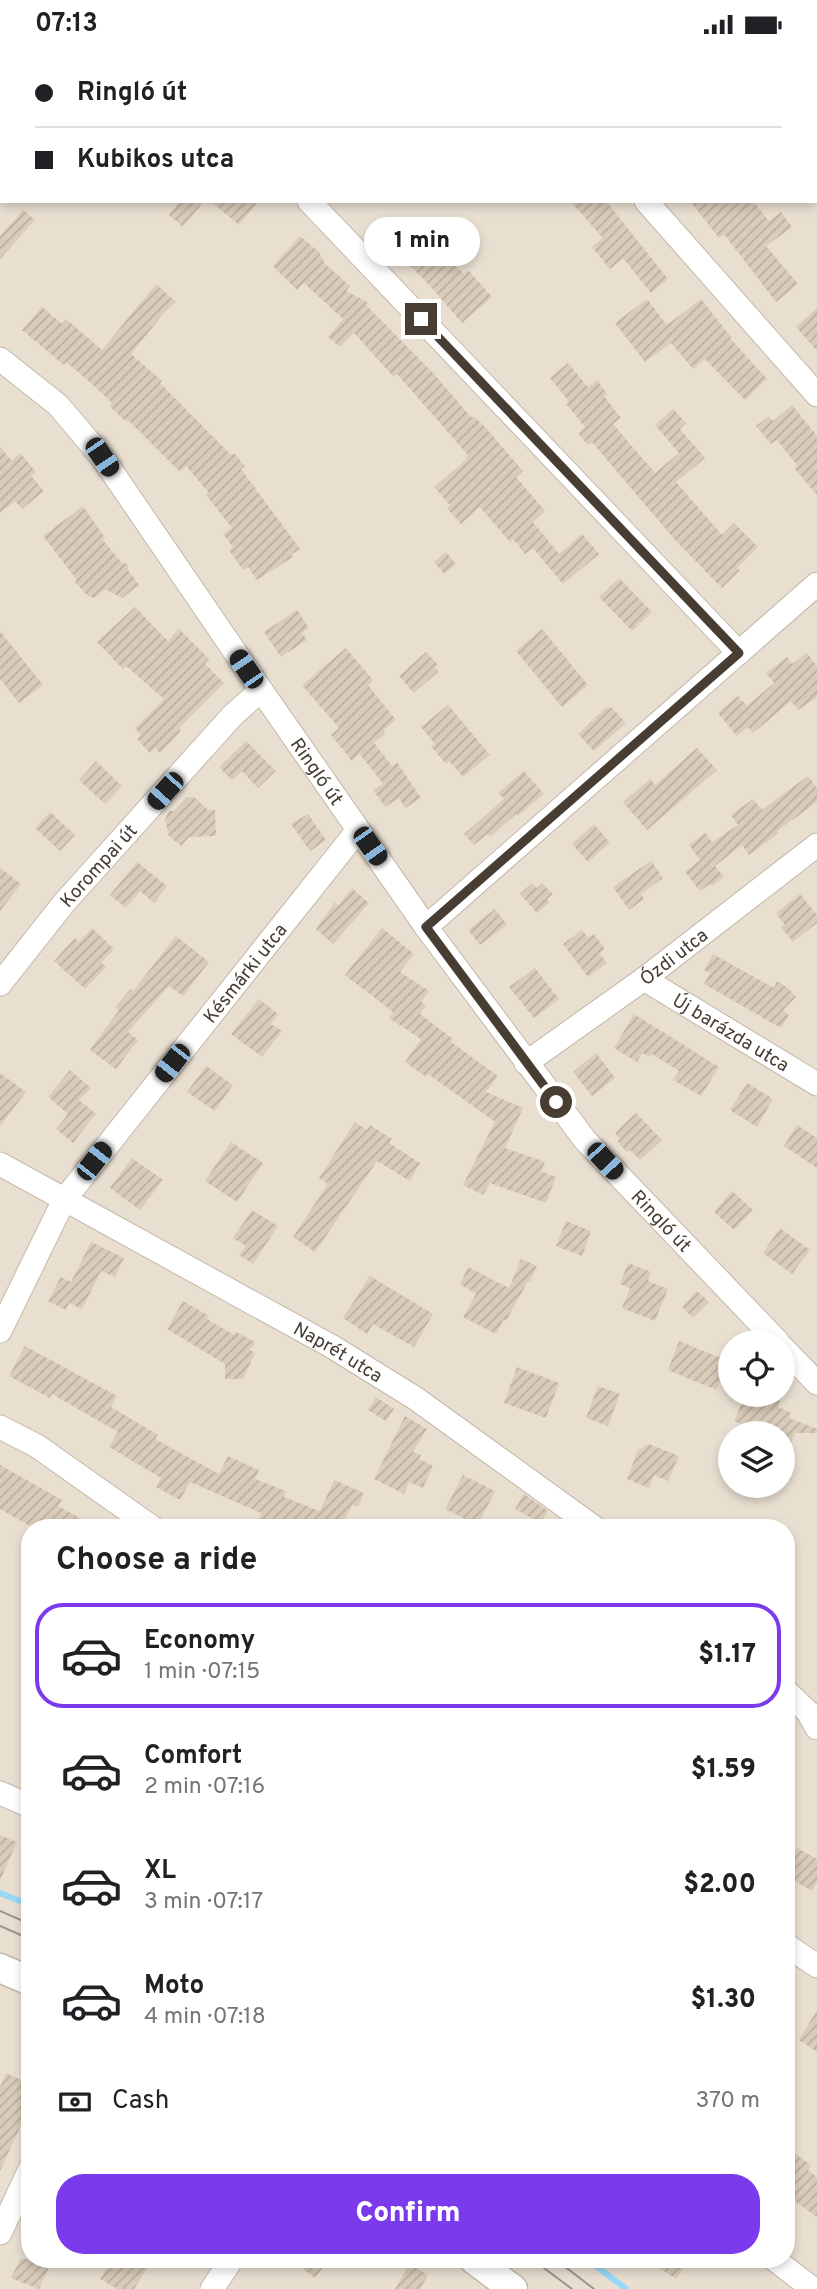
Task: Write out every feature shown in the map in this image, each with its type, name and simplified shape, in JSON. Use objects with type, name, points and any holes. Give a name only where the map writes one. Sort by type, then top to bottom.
[{"type":"street","points":[[311,203],[739,653]]},
{"type":"street","points":[[648,203],[817,395]]},
{"type":"street","name":"Ringló út","points":[[0,359],[58,405],[102,457],[426,927],[585,1140],[767,1330]]},
{"type":"street","points":[[426,927],[817,584]]},
{"type":"street","name":"Korompai út","points":[[0,984],[64,903],[233,715],[261,690]]},
{"type":"street","name":"Késmárki utca","points":[[0,1331],[64,1200],[358,830]]},
{"type":"street","name":"Ózdi utca","points":[[526,1063],[644,979],[817,845]]},
{"type":"street","name":"Új barázda utca","points":[[644,979],[817,1084]]},
{"type":"street","name":"Naprét utca","points":[[0,1164],[331,1346],[405,1392],[582,1519]]},
{"type":"street","points":[[795,1358],[814,1373]]},
{"type":"street","points":[[0,1427],[37,1446],[140,1519]]},
{"type":"street","points":[[795,1700],[808,1712],[817,1728]]},
{"type":"street","points":[[0,1793],[21,1803]]},
{"type":"street","points":[[795,1951],[817,1966]]},
{"type":"street","points":[[0,1968],[21,1977]]},
{"type":"street","points":[[0,2233],[21,2188]]},
{"type":"street","points":[[212,2289],[226,2268]]},
{"type":"street","points":[[485,2268],[513,2289]]},
{"type":"street","points":[[786,2268],[813,2289]]},
{"type":"shaded area","points":[[0,203],[817,203],[817,2289],[0,2289]]},
{"type":"building","points":[[178,203],[202,203],[183,227],[169,215]]},
{"type":"building","points":[[212,203],[257,203],[239,225]]},
{"type":"building","points":[[572,203],[608,203],[668,279],[651,293],[623,258],[610,269],[592,247],[603,238]]},
{"type":"building","points":[[692,203],[755,203],[769,221],[781,212],[792,227],[766,246],[798,284],[776,302],[724,234],[719,238]]},
{"type":"building","points":[[23,210],[35,220],[0,259],[0,236]]},
{"type":"building","points":[[423,234],[464,274],[468,270],[492,297],[462,323],[401,256]]},
{"type":"building","points":[[300,236],[319,252],[325,264],[350,286],[346,291],[367,302],[367,306],[434,374],[471,417],[475,417],[484,426],[523,471],[516,477],[545,511],[533,522],[559,554],[582,534],[599,554],[563,584],[533,548],[525,554],[513,539],[510,542],[480,507],[461,524],[447,508],[450,505],[434,487],[467,459],[465,458],[468,455],[397,374],[393,376],[354,333],[340,347],[328,337],[343,319],[304,283],[297,290],[273,266]]},
{"type":"building","points":[[156,284],[176,302],[131,354],[162,381],[160,383],[231,455],[234,453],[245,466],[241,469],[300,549],[291,555],[293,557],[257,580],[248,567],[243,570],[229,550],[233,547],[223,534],[232,528],[206,495],[209,493],[186,466],[180,472],[109,405],[112,403],[91,383],[66,362],[64,365],[22,330],[42,307],[62,324],[66,319],[102,350]]},
{"type":"building","points":[[647,299],[667,325],[701,299],[730,338],[767,379],[745,400],[705,359],[693,369],[671,343],[645,362],[615,323]]},
{"type":"building","points":[[817,308],[817,351],[796,327]]},
{"type":"building","points":[[568,363],[588,387],[597,380],[607,394],[604,396],[621,418],[613,424],[655,473],[679,453],[655,425],[673,409],[686,423],[680,429],[705,458],[676,482],[722,535],[734,523],[758,547],[722,588],[675,540],[592,442],[588,445],[578,433],[585,427],[550,378]]},
{"type":"building","points":[[792,405],[817,436],[817,495],[794,468],[797,465],[777,440],[771,444],[756,426],[769,416],[773,421]]},
{"type":"building","points":[[0,447],[12,461],[20,453],[36,472],[31,476],[44,491],[22,509],[15,501],[0,513]]},
{"type":"building","points":[[83,506],[105,538],[102,539],[122,563],[128,564],[128,570],[139,585],[122,598],[105,589],[94,598],[88,596],[43,536]]},
{"type":"building","points":[[446,552],[456,564],[444,574],[434,562]]},
{"type":"building","points":[[619,578],[652,612],[632,631],[599,597]]},
{"type":"building","points":[[135,607],[168,641],[179,629],[209,659],[205,664],[224,683],[179,728],[181,731],[160,753],[155,748],[150,753],[137,739],[141,735],[135,728],[164,699],[126,666],[123,669],[97,642]]},
{"type":"building","points":[[297,610],[309,628],[302,633],[307,640],[281,657],[264,632]]},
{"type":"building","points":[[542,629],[588,685],[562,707],[516,651]]},
{"type":"building","points":[[0,631],[43,685],[19,703],[0,679]]},
{"type":"building","points":[[346,648],[373,680],[368,685],[396,720],[383,730],[385,734],[374,743],[392,766],[397,762],[421,798],[405,808],[399,798],[385,807],[373,790],[383,784],[360,754],[352,761],[331,735],[339,728],[302,685]]},
{"type":"building","points":[[426,652],[438,665],[435,667],[438,672],[414,693],[399,676]]},
{"type":"building","points":[[807,653],[817,666],[817,697],[798,710],[791,701],[753,733],[748,727],[737,736],[718,713],[738,696],[747,706],[774,683],[766,673],[787,657],[792,664]]},
{"type":"building","points":[[448,705],[490,755],[463,777],[449,761],[446,764],[431,746],[435,744],[421,727]]},
{"type":"building","points":[[605,708],[612,708],[626,723],[594,751],[578,734]]},
{"type":"building","points":[[246,741],[276,771],[258,788],[242,771],[232,780],[219,767]]},
{"type":"building","points":[[697,748],[717,770],[647,830],[623,802],[650,779],[655,785]]},
{"type":"building","points":[[96,761],[122,786],[105,804],[79,780]]},
{"type":"building","points":[[524,771],[544,794],[490,837],[487,834],[474,845],[464,834],[504,799],[498,793]]},
{"type":"building","points":[[808,776],[817,788],[817,802],[749,855],[742,845],[715,866],[724,877],[700,891],[685,872],[700,860],[689,845],[705,833],[712,842],[738,825],[731,815],[753,799],[762,810]]},
{"type":"building","points":[[187,797],[194,797],[208,810],[215,810],[216,836],[189,837],[181,846],[169,836],[165,820],[169,811],[174,811]]},
{"type":"building","points":[[50,812],[75,835],[60,851],[35,828]]},
{"type":"building","points":[[308,814],[326,840],[310,851],[291,824]]},
{"type":"building","points":[[594,824],[610,843],[588,862],[572,844]]},
{"type":"building","points":[[651,861],[663,878],[641,894],[644,899],[629,910],[613,887]]},
{"type":"building","points":[[137,862],[167,886],[154,903],[140,891],[126,908],[110,895]]},
{"type":"building","points":[[0,868],[21,884],[0,911]]},
{"type":"building","points":[[532,883],[537,888],[542,883],[553,894],[547,899],[550,902],[537,913],[520,894]]},
{"type":"building","points":[[352,888],[369,903],[333,944],[316,929],[335,902],[338,906]]},
{"type":"building","points":[[800,894],[817,915],[817,923],[793,942],[781,927],[785,925],[776,913]]},
{"type":"building","points":[[495,909],[507,925],[480,945],[468,930]]},
{"type":"building","points":[[92,928],[114,949],[101,963],[106,967],[85,989],[54,961],[75,938],[79,942]]},
{"type":"building","points":[[382,928],[414,954],[400,972],[429,991],[421,1002],[426,1005],[420,1014],[453,1039],[451,1042],[498,1076],[486,1092],[523,1108],[505,1148],[545,1162],[541,1171],[556,1177],[546,1203],[490,1183],[483,1195],[463,1185],[495,1122],[428,1074],[426,1077],[405,1062],[421,1039],[389,1018],[393,1012],[345,975]]},
{"type":"building","points":[[582,930],[588,938],[594,934],[605,949],[599,953],[607,963],[588,977],[563,944]]},
{"type":"building","points":[[176,936],[209,962],[183,996],[169,986],[128,1032],[138,1040],[116,1069],[90,1050],[119,1010],[115,1007],[131,989],[133,991]]},
{"type":"building","points":[[713,954],[774,988],[777,981],[788,988],[796,997],[783,1010],[789,1015],[781,1028],[704,984],[710,973],[704,970]]},
{"type":"building","points":[[535,968],[559,999],[534,1018],[509,987]]},
{"type":"building","points":[[259,999],[278,1014],[271,1024],[282,1031],[262,1057],[231,1034]]},
{"type":"building","points":[[634,1014],[719,1067],[701,1096],[673,1080],[679,1071],[652,1054],[650,1057],[642,1053],[637,1062],[614,1048]]},
{"type":"building","points":[[596,1053],[615,1078],[592,1096],[573,1072]]},
{"type":"building","points":[[206,1066],[233,1085],[215,1111],[187,1092]]},
{"type":"building","points":[[70,1070],[91,1088],[79,1100],[96,1114],[73,1143],[56,1129],[68,1114],[48,1097]]},
{"type":"building","points":[[0,1073],[26,1092],[0,1126]]},
{"type":"building","points":[[747,1083],[773,1099],[757,1127],[730,1110]]},
{"type":"building","points":[[636,1113],[662,1140],[640,1160],[630,1150],[627,1152],[617,1141],[620,1139],[615,1133]]},
{"type":"building","points":[[355,1122],[367,1130],[370,1125],[392,1139],[389,1143],[420,1163],[410,1181],[377,1161],[315,1252],[293,1237],[328,1184],[319,1178]]},
{"type":"building","points":[[797,1125],[817,1138],[817,1168],[784,1146]]},
{"type":"building","points":[[231,1142],[263,1163],[237,1202],[205,1181]]},
{"type":"building","points":[[132,1158],[163,1180],[140,1210],[110,1188]]},
{"type":"building","points":[[732,1191],[753,1210],[734,1230],[714,1212]]},
{"type":"building","points":[[252,1210],[278,1226],[253,1264],[239,1255],[246,1246],[233,1238]]},
{"type":"building","points":[[566,1221],[591,1231],[582,1256],[556,1246]]},
{"type":"building","points":[[780,1228],[810,1250],[792,1274],[763,1253]]},
{"type":"building","points":[[91,1242],[124,1258],[115,1277],[101,1271],[82,1309],[69,1303],[66,1310],[48,1301],[61,1277],[71,1282]]},
{"type":"building","points":[[521,1259],[537,1266],[530,1282],[528,1281],[496,1334],[463,1317],[476,1294],[460,1284],[468,1267],[509,1288]]},
{"type":"building","points":[[628,1263],[651,1272],[648,1281],[668,1289],[655,1321],[622,1308],[630,1288],[620,1284]]},
{"type":"building","points":[[370,1276],[433,1314],[414,1347],[373,1324],[367,1334],[343,1318]]},
{"type":"building","points":[[697,1291],[709,1302],[693,1318],[682,1307]]},
{"type":"building","points":[[183,1301],[234,1335],[236,1332],[255,1342],[250,1350],[255,1353],[243,1379],[225,1379],[225,1364],[167,1329]]},
{"type":"building","points":[[679,1341],[718,1357],[718,1385],[716,1390],[668,1370]]},
{"type":"building","points":[[25,1346],[117,1396],[111,1407],[158,1435],[155,1439],[219,1474],[228,1456],[259,1470],[255,1479],[286,1491],[284,1497],[320,1511],[334,1480],[364,1493],[358,1507],[352,1505],[345,1519],[259,1519],[261,1513],[190,1482],[180,1500],[156,1487],[161,1478],[109,1447],[118,1432],[52,1394],[50,1398],[9,1376]]},
{"type":"building","points":[[517,1367],[559,1383],[546,1418],[504,1403]]},
{"type":"building","points":[[598,1386],[620,1394],[608,1426],[586,1418]]},
{"type":"building","points":[[376,1397],[394,1409],[386,1421],[368,1410]]},
{"type":"building","points":[[740,1407],[778,1407],[791,1413],[789,1418],[817,1429],[817,1433],[795,1433],[795,1421],[734,1421]]},
{"type":"building","points":[[405,1416],[427,1429],[413,1452],[421,1455],[419,1459],[433,1466],[423,1488],[409,1482],[404,1494],[374,1479]]},
{"type":"building","points":[[649,1444],[679,1456],[668,1481],[654,1475],[649,1488],[627,1479],[638,1450]]},
{"type":"building","points":[[0,1465],[62,1500],[58,1506],[82,1519],[21,1521],[0,1509]]},
{"type":"building","points":[[463,1475],[495,1491],[481,1519],[466,1519],[445,1509]]},
{"type":"building","points":[[524,1494],[548,1511],[543,1519],[534,1519],[515,1509]]},
{"type":"building","points":[[0,1835],[17,1842],[0,1881]]},
{"type":"building","points":[[797,1848],[817,1859],[817,1882],[812,1891],[795,1881]]},
{"type":"building","points":[[817,2010],[817,2052],[799,2040]]},
{"type":"building","points":[[6,2073],[21,2080],[21,2126],[0,2171],[0,2087]]},
{"type":"building","points":[[795,2153],[811,2165],[808,2170],[817,2177],[817,2217],[795,2201]]},
{"type":"building","points":[[20,2259],[21,2268],[49,2268],[39,2289],[11,2278]]},
{"type":"building","points":[[107,2268],[147,2268],[134,2289],[117,2289],[100,2279]]},
{"type":"building","points":[[302,2268],[322,2268],[315,2278]]},
{"type":"building","points":[[407,2268],[416,2268],[428,2275],[420,2289],[395,2289]]},
{"type":"building","points":[[660,2268],[683,2268],[676,2279]]},
{"type":"waterway","points":[[0,1893],[21,1901]]},
{"type":"waterway","points":[[599,2268],[626,2289]]},
{"type":"tram line","points":[[0,1911],[21,1920]]},
{"type":"tram line","points":[[0,1926],[21,1935]]},
{"type":"tram line","points":[[544,2268],[572,2289]]},
{"type":"tram line","points":[[567,2268],[594,2289]]},
{"type":"route","points":[[421,319],[739,653],[426,927],[556,1102]]}]
